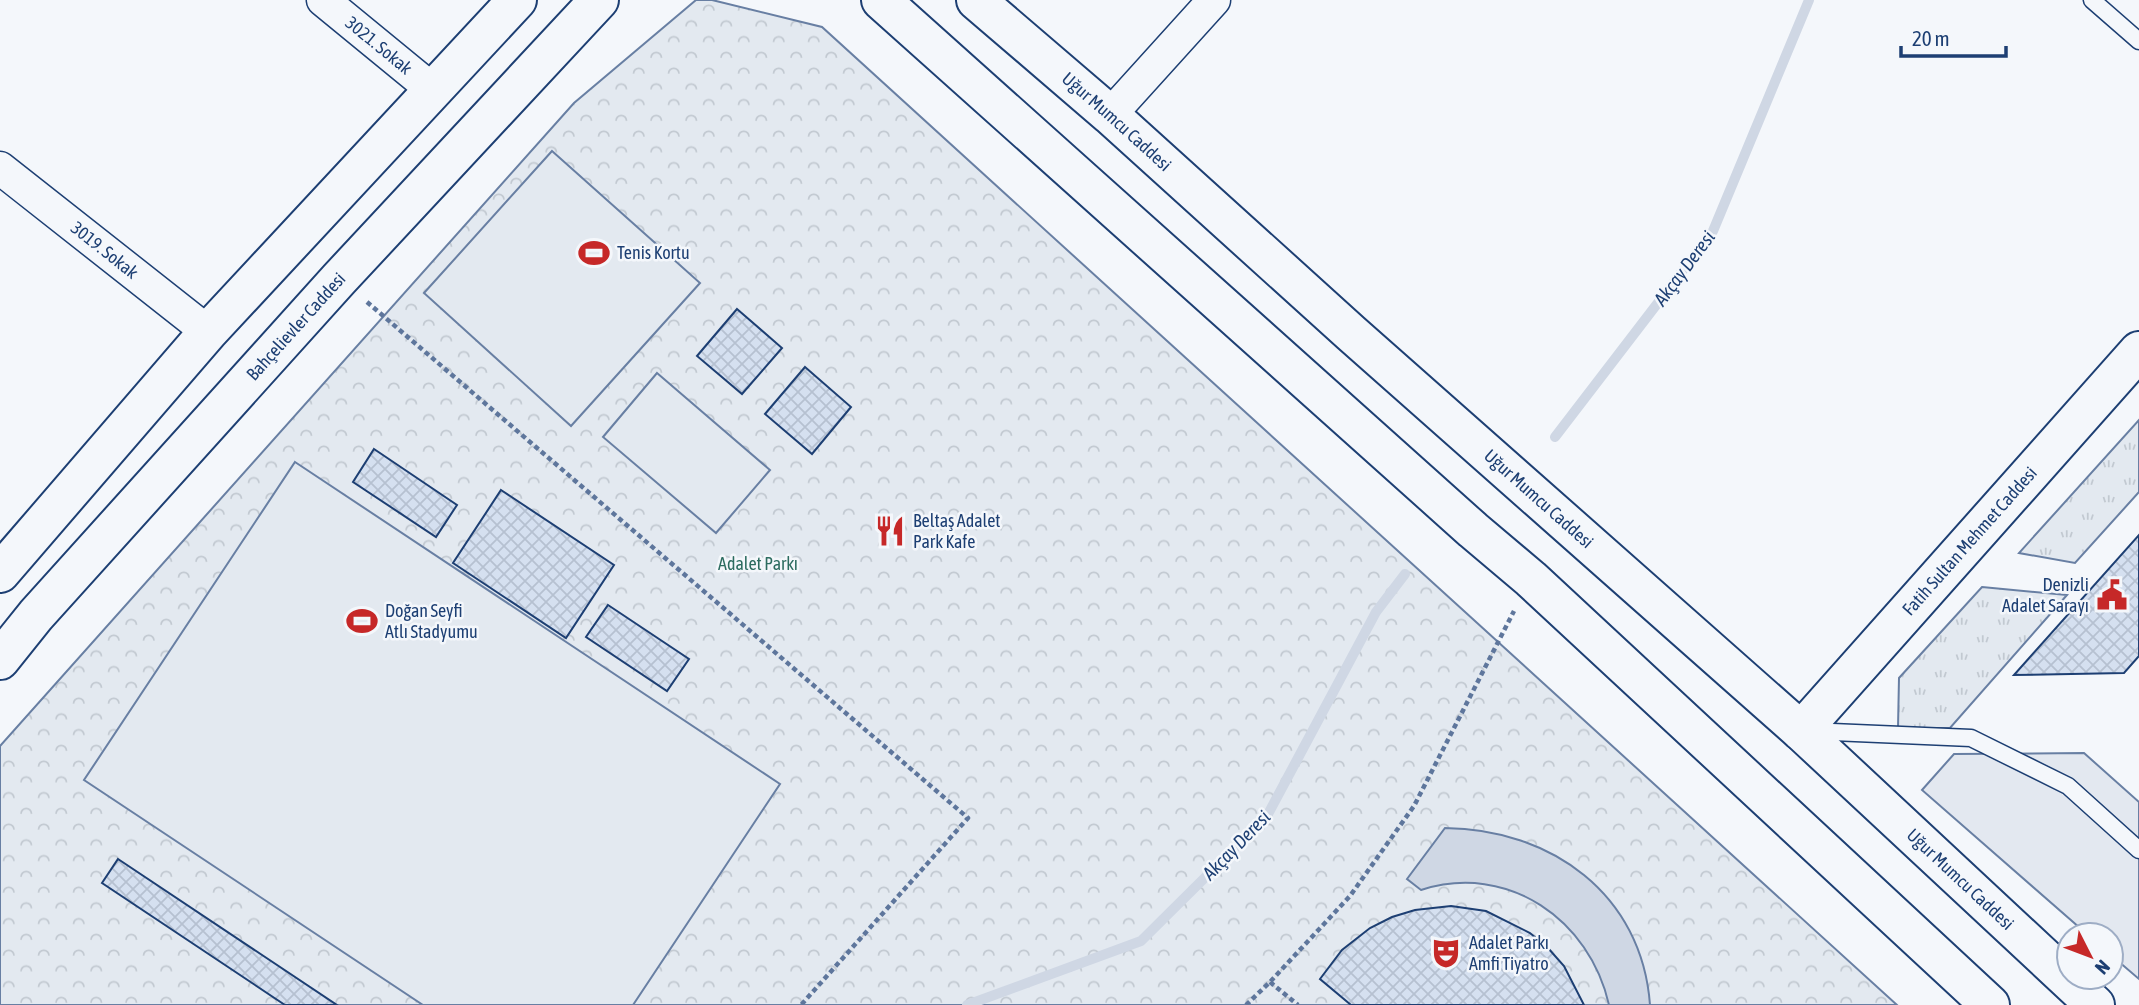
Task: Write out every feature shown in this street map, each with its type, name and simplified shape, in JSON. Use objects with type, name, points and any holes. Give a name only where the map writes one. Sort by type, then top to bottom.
[{"type":"main road","points":[[0,573],[208,332],[517,0]]},
{"type":"main road","name":"Bahçelievler Caddesi","points":[[0,660],[36,615],[339,279],[599,0]]},
{"type":"main road","points":[[881,0],[1531,579],[1990,1005]]},
{"type":"main road","name":"Uğur Mumcu Caddesi","points":[[976,0],[1110,115],[1341,324],[1801,731],[2095,1005]]},
{"type":"main road","name":"Fatih Sultan Mehmet Caddesi","points":[[1801,731],[2139,351]]},
{"type":"street","name":"3021. Sokak","points":[[323,0],[434,91]]},
{"type":"street","points":[[1110,115],[1214,0]]},
{"type":"street","name":"3019. Sokak","points":[[0,168],[208,332]]},
{"type":"lane","points":[[2092,0],[2139,41]]},
{"type":"lane","points":[[1801,731],[1971,738],[2068,786],[2139,850]]},
{"type":"path","points":[[339,279],[968,818],[801,1005]]},
{"type":"path","points":[[1246,1005],[1350,896],[1414,806],[1531,579]]},
{"type":"path","points":[[1270,982],[1298,1005]]},
{"type":"green space","name":"Adalet Parkı","points":[[696,0],[712,0],[822,27],[1897,1005],[0,1005],[0,746],[574,103]]},
{"type":"green space","points":[[552,151],[700,283],[571,426],[424,293]]},
{"type":"green space","points":[[657,373],[770,470],[716,533],[603,437]]},
{"type":"green space","points":[[2139,420],[2139,492],[2075,563],[2019,553]]},
{"type":"green space","name":"Doğan Seyfi Atlı Stadyumu","points":[[295,462],[780,784],[633,1005],[423,1005],[84,780]]},
{"type":"green space","points":[[1982,587],[2067,595],[1950,728],[1898,728],[1899,678]]},
{"type":"shaded area","points":[[2084,753],[2139,802],[2139,979],[2125,967],[2125,921],[2072,921],[1922,790],[1954,754]]},
{"type":"shaded area","points":[[1445,828],[1484,831],[1521,840],[1554,855],[1584,875],[1610,900],[1630,931],[1643,966],[1650,1005],[1609,1005],[1599,975],[1584,947],[1564,924],[1540,905],[1514,892],[1484,884],[1453,883],[1421,890],[1407,879]]},
{"type":"building","points":[[737,309],[782,348],[742,394],[697,356]]},
{"type":"building","points":[[805,367],[851,407],[812,454],[765,414]]},
{"type":"building","points":[[374,449],[457,505],[436,537],[353,482]]},
{"type":"building","points":[[501,490],[614,565],[566,638],[453,563]]},
{"type":"building","name":"Denizli Adalet Sarayı","points":[[2139,535],[2139,656],[2124,673],[2014,675]]},
{"type":"building","points":[[608,605],[689,659],[667,691],[586,637]]},
{"type":"building","points":[[118,859],[337,1005],[285,1005],[102,883]]},
{"type":"building","name":"Adalet Parkı Amfi Tiyatro","points":[[1451,906],[1486,911],[1530,933],[1564,966],[1584,1005],[1351,1005],[1320,979],[1342,950],[1370,928],[1415,910]]},
{"type":"waterway","name":"Akçay Deresi","points":[[1555,437],[1713,231],[1809,0]]},
{"type":"waterway","name":"Akçay Deresi","points":[[967,1005],[1141,941],[1267,816],[1376,612],[1405,574]]},
{"type":"place","name":"Tenis Kortu","points":[[594,253]]},
{"type":"place","name":"Beltaş Adalet Park Kafe","points":[[890,531]]},
{"type":"place","name":"Denizli Adalet Sarayı","points":[[2112,595]]},
{"type":"place","name":"Doğan Seyfi Atlı Stadyumu","points":[[362,621]]},
{"type":"place","name":"Adalet Parkı Amfi Tiyatro","points":[[1446,953]]}]
